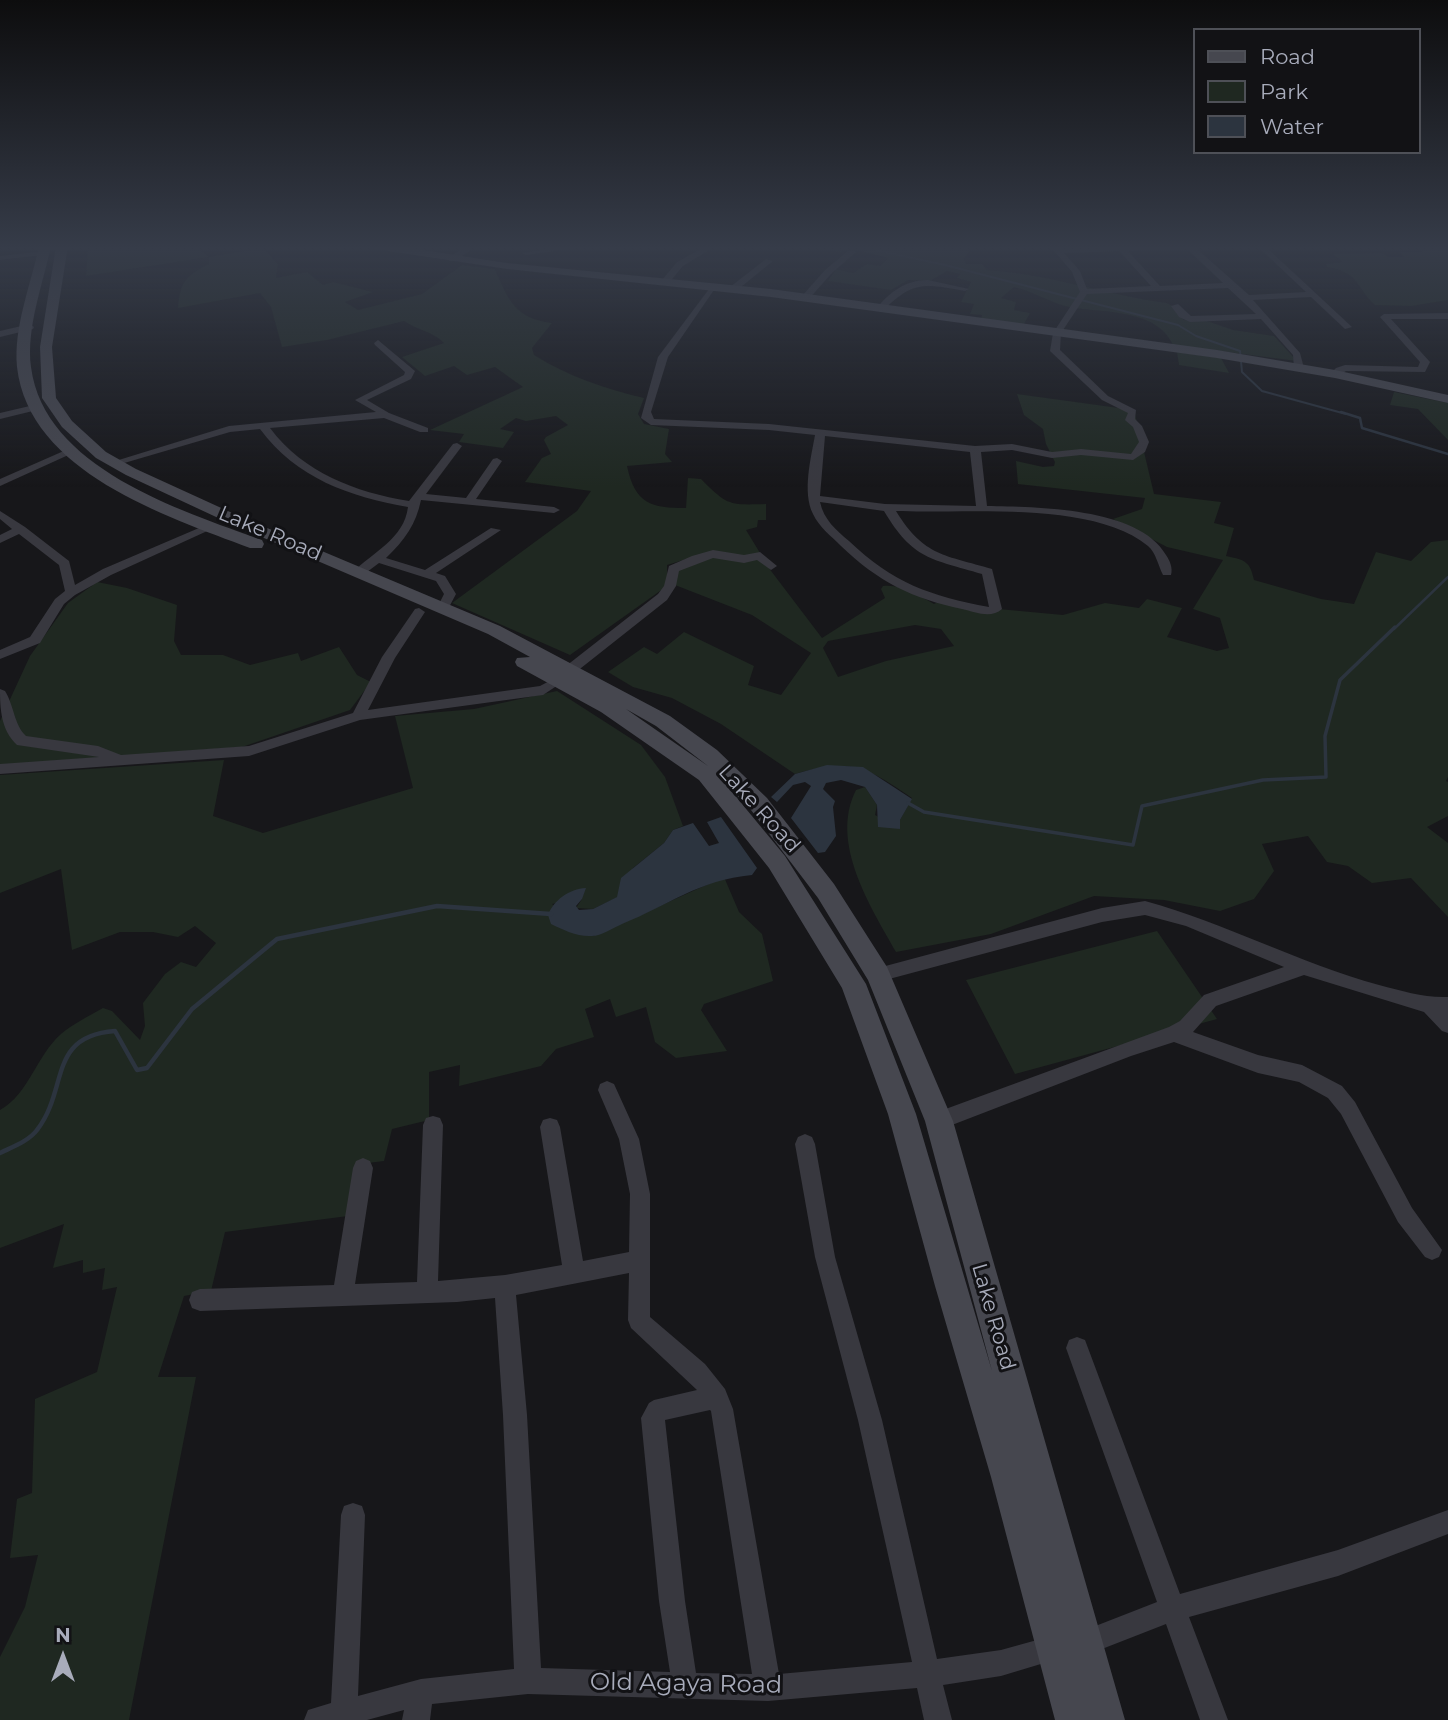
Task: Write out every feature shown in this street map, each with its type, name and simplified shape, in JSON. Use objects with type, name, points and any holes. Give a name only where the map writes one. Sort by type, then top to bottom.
[{"type":"main road","name":"Lake Road","points":[[49,326],[46,347],[49,398],[67,424],[101,455],[235,520],[494,630],[564,675],[673,750],[749,808],[878,975],[939,1121],[1070,1646],[1074,1720]]},
{"type":"main road","points":[[1008,326],[1217,354],[1335,374],[1446,398]]},
{"type":"main road","name":"Lake Road","points":[[30,327],[24,366],[34,408],[43,423],[70,452],[94,471],[210,527],[324,570],[564,675]]},
{"type":"main road","name":"Lake Road","points":[[789,860],[853,984],[870,1023],[902,1114],[1070,1646],[1105,1720]]},
{"type":"street","points":[[684,326],[663,356],[646,412],[648,420],[769,427],[975,449],[1012,447],[1052,454],[1081,452],[1133,457],[1141,450],[1144,442],[1142,434],[1130,419],[1132,411],[1105,398],[1056,352],[1058,333],[1062,326]]},
{"type":"street","points":[[1272,326],[1297,355],[1299,368]]},
{"type":"street","points":[[1335,374],[1345,368],[1422,370],[1425,362],[1392,326]]},
{"type":"street","points":[[0,334],[30,327]]},
{"type":"street","points":[[378,343],[410,371],[408,377],[360,400],[383,411],[385,415]]},
{"type":"street","points":[[0,416],[34,408]]},
{"type":"street","points":[[114,463],[229,429],[385,415],[424,430]]},
{"type":"street","points":[[264,427],[274,442],[298,464],[331,482],[366,496],[554,510]]},
{"type":"street","points":[[820,434],[816,509],[822,521],[857,557],[882,577],[923,597],[995,611],[996,601],[988,572],[951,563],[926,553],[905,536],[888,508]]},
{"type":"street","points":[[359,572],[378,559],[407,528],[415,501],[457,446]]},
{"type":"street","points":[[975,449],[982,508]]},
{"type":"street","points":[[0,484],[31,467],[70,452]]},
{"type":"street","points":[[468,502],[497,461]]},
{"type":"street","points":[[816,498],[888,508],[982,508],[1063,515],[1119,526],[1153,545],[1167,572]]},
{"type":"street","points":[[0,514],[65,564],[71,592]]},
{"type":"street","points":[[0,655],[35,640],[59,603],[71,592],[107,572],[210,527]]},
{"type":"street","points":[[0,540],[21,529]]},
{"type":"street","points":[[428,573],[495,530]]},
{"type":"street","points":[[0,769],[249,751],[304,736],[358,716],[543,690],[663,597],[670,586],[671,572],[675,568],[700,556],[713,554],[744,559],[757,555],[771,566]]},
{"type":"street","points":[[378,559],[441,579],[450,594],[443,608]]},
{"type":"street","points":[[358,716],[389,657],[419,612]]},
{"type":"street","points":[[0,694],[6,703],[13,733],[22,741],[98,751],[123,760]]},
{"type":"street","points":[[878,975],[1138,908],[1156,909],[1189,920],[1304,968],[1429,1006],[1448,1005]]},
{"type":"street","points":[[939,1121],[1130,1048],[1174,1034],[1186,1027],[1210,1000],[1304,968]]},
{"type":"street","points":[[1429,1006],[1448,1025]]},
{"type":"street","points":[[1174,1034],[1258,1064],[1302,1074],[1335,1092],[1348,1108],[1405,1215],[1432,1250]]},
{"type":"street","points":[[607,1090],[620,1115],[635,1163],[640,1194],[639,1320],[705,1380],[722,1409],[768,1688]]},
{"type":"street","points":[[426,1292],[433,1125]]},
{"type":"street","points":[[550,1127],[574,1273]]},
{"type":"street","points":[[805,1144],[825,1257],[870,1420],[938,1720]]},
{"type":"street","points":[[343,1295],[363,1168]]},
{"type":"street","points":[[200,1300],[426,1292],[505,1286],[638,1261]]},
{"type":"street","points":[[505,1286],[515,1415],[528,1681]]},
{"type":"street","points":[[1077,1348],[1101,1422],[1175,1608],[1214,1720]]},
{"type":"street","points":[[685,1685],[672,1601],[654,1415],[662,1408],[717,1397]]},
{"type":"street","points":[[344,1711],[353,1514]]},
{"type":"street","name":"Old Agaya Road","points":[[318,1720],[421,1692],[528,1681],[768,1688],[926,1674],[1000,1663],[1070,1646],[1175,1608],[1338,1563],[1448,1522]]},
{"type":"street","points":[[416,1720],[421,1692]]},
{"type":"green space","points":[[276,326],[383,326],[327,340],[282,347]]},
{"type":"green space","points":[[549,326],[532,348],[534,355],[587,381],[644,398],[638,414],[644,424],[669,429],[665,454],[672,462],[627,466],[630,479],[640,496],[654,505],[686,508],[688,478],[701,479],[724,499],[736,504],[766,504],[766,520],[758,520],[757,527],[746,530],[760,553],[743,557],[713,551],[667,565],[667,586],[570,655],[452,603],[577,511],[591,491],[525,482],[542,458],[551,454],[544,440],[546,437],[568,425],[556,416],[526,421],[516,418],[500,429],[514,432],[503,448],[459,442],[464,434],[430,430],[523,387],[495,367],[467,375],[454,366],[425,376],[402,357],[444,343],[414,327]]},
{"type":"green space","points":[[1157,326],[1222,326],[1274,336],[1297,361],[1173,345]]},
{"type":"green space","points":[[1177,352],[1221,358],[1229,373],[1179,365]]},
{"type":"green space","points":[[1394,392],[1448,403],[1448,440],[1418,409],[1390,405]]},
{"type":"green space","points":[[1017,394],[1126,409],[1135,414],[1154,494],[1221,502],[1214,523],[1234,528],[1226,556],[1246,562],[1254,580],[1321,599],[1354,604],[1376,552],[1411,561],[1431,542],[1448,540],[1448,816],[1427,827],[1448,843],[1448,917],[1411,878],[1372,883],[1348,866],[1327,862],[1308,836],[1262,844],[1274,871],[1254,899],[1220,911],[1164,900],[1094,896],[991,934],[896,952],[856,874],[847,831],[849,810],[856,790],[865,787],[877,805],[875,815],[900,829],[900,820],[912,798],[882,778],[857,768],[830,766],[795,774],[721,724],[672,698],[633,687],[608,672],[644,647],[657,654],[684,632],[754,666],[748,685],[781,695],[811,653],[752,615],[675,585],[677,571],[707,556],[762,559],[822,638],[885,598],[881,589],[883,586],[890,586],[910,591],[934,604],[942,600],[977,607],[1063,615],[1105,603],[1139,608],[1147,599],[1182,608],[1167,637],[1217,651],[1229,648],[1220,618],[1193,609],[1223,560],[1167,547],[1113,519],[1142,509],[1145,498],[1018,484],[1016,461],[1043,467],[1054,466],[1055,462],[1046,444],[1043,429],[1024,415]],"holes":[[[915,625],[941,629],[954,646],[886,661],[838,677],[823,648],[828,641]]]},
{"type":"green space","points":[[97,582],[127,588],[177,605],[174,641],[181,655],[223,655],[250,665],[298,653],[301,661],[339,647],[357,675],[371,682],[350,710],[242,747],[0,765],[0,721],[30,656],[68,603]]},
{"type":"green space","points":[[557,691],[641,745],[665,777],[683,826],[673,830],[664,843],[633,868],[618,897],[593,909],[576,908],[582,899],[552,904],[593,936],[724,877],[739,912],[762,934],[773,981],[704,1004],[701,1010],[727,1051],[676,1058],[655,1042],[646,1007],[616,1017],[610,999],[585,1009],[594,1037],[556,1049],[541,1066],[459,1086],[460,1065],[429,1072],[429,1120],[392,1129],[384,1161],[360,1164],[348,1216],[225,1232],[211,1291],[184,1296],[158,1377],[196,1377],[129,1720],[0,1720],[0,1657],[25,1607],[38,1555],[10,1558],[17,1499],[32,1493],[35,1399],[97,1372],[117,1287],[102,1290],[105,1268],[83,1273],[83,1260],[53,1268],[64,1224],[0,1248],[0,1110],[18,1094],[61,1034],[103,1008],[112,1011],[140,1040],[145,1026],[143,1003],[165,974],[181,962],[196,967],[216,943],[195,926],[178,937],[153,932],[120,932],[72,950],[61,869],[0,893],[0,775],[224,760],[213,816],[263,833],[413,788],[395,716],[474,709]]},
{"type":"green space","points":[[1157,931],[1217,1019],[1015,1074],[966,980]]},
{"type":"water","points":[[827,765],[863,767],[912,799],[900,820],[900,829],[878,827],[877,805],[865,787],[841,780],[826,783],[823,789],[835,801],[833,807],[836,836],[825,852],[818,853],[791,818],[811,786],[805,782],[793,785],[777,802],[771,797],[795,774]]},
{"type":"water","points":[[721,817],[757,868],[752,875],[700,888],[596,936],[576,934],[551,924],[548,915],[554,905],[563,896],[574,891],[586,888],[576,906],[579,910],[593,909],[617,897],[621,878],[664,843],[673,830],[693,823],[709,846],[719,843],[707,822]]},
{"type":"waterway","points":[[1180,326],[1196,336],[1240,351],[1242,372],[1262,391],[1346,414]]},
{"type":"waterway","points":[[1341,412],[1360,418],[1362,428],[1448,454]]},
{"type":"waterway","points":[[1394,629],[1448,577]]},
{"type":"waterway","points":[[908,803],[924,812],[1133,845],[1142,806],[1263,780],[1326,777],[1325,736],[1340,680],[1395,627]]},
{"type":"waterway","points":[[0,1153],[25,1141],[37,1130],[47,1114],[62,1067],[79,1043],[93,1035],[115,1031],[137,1070],[147,1068],[192,1009],[277,939],[437,906],[551,914]]}]
